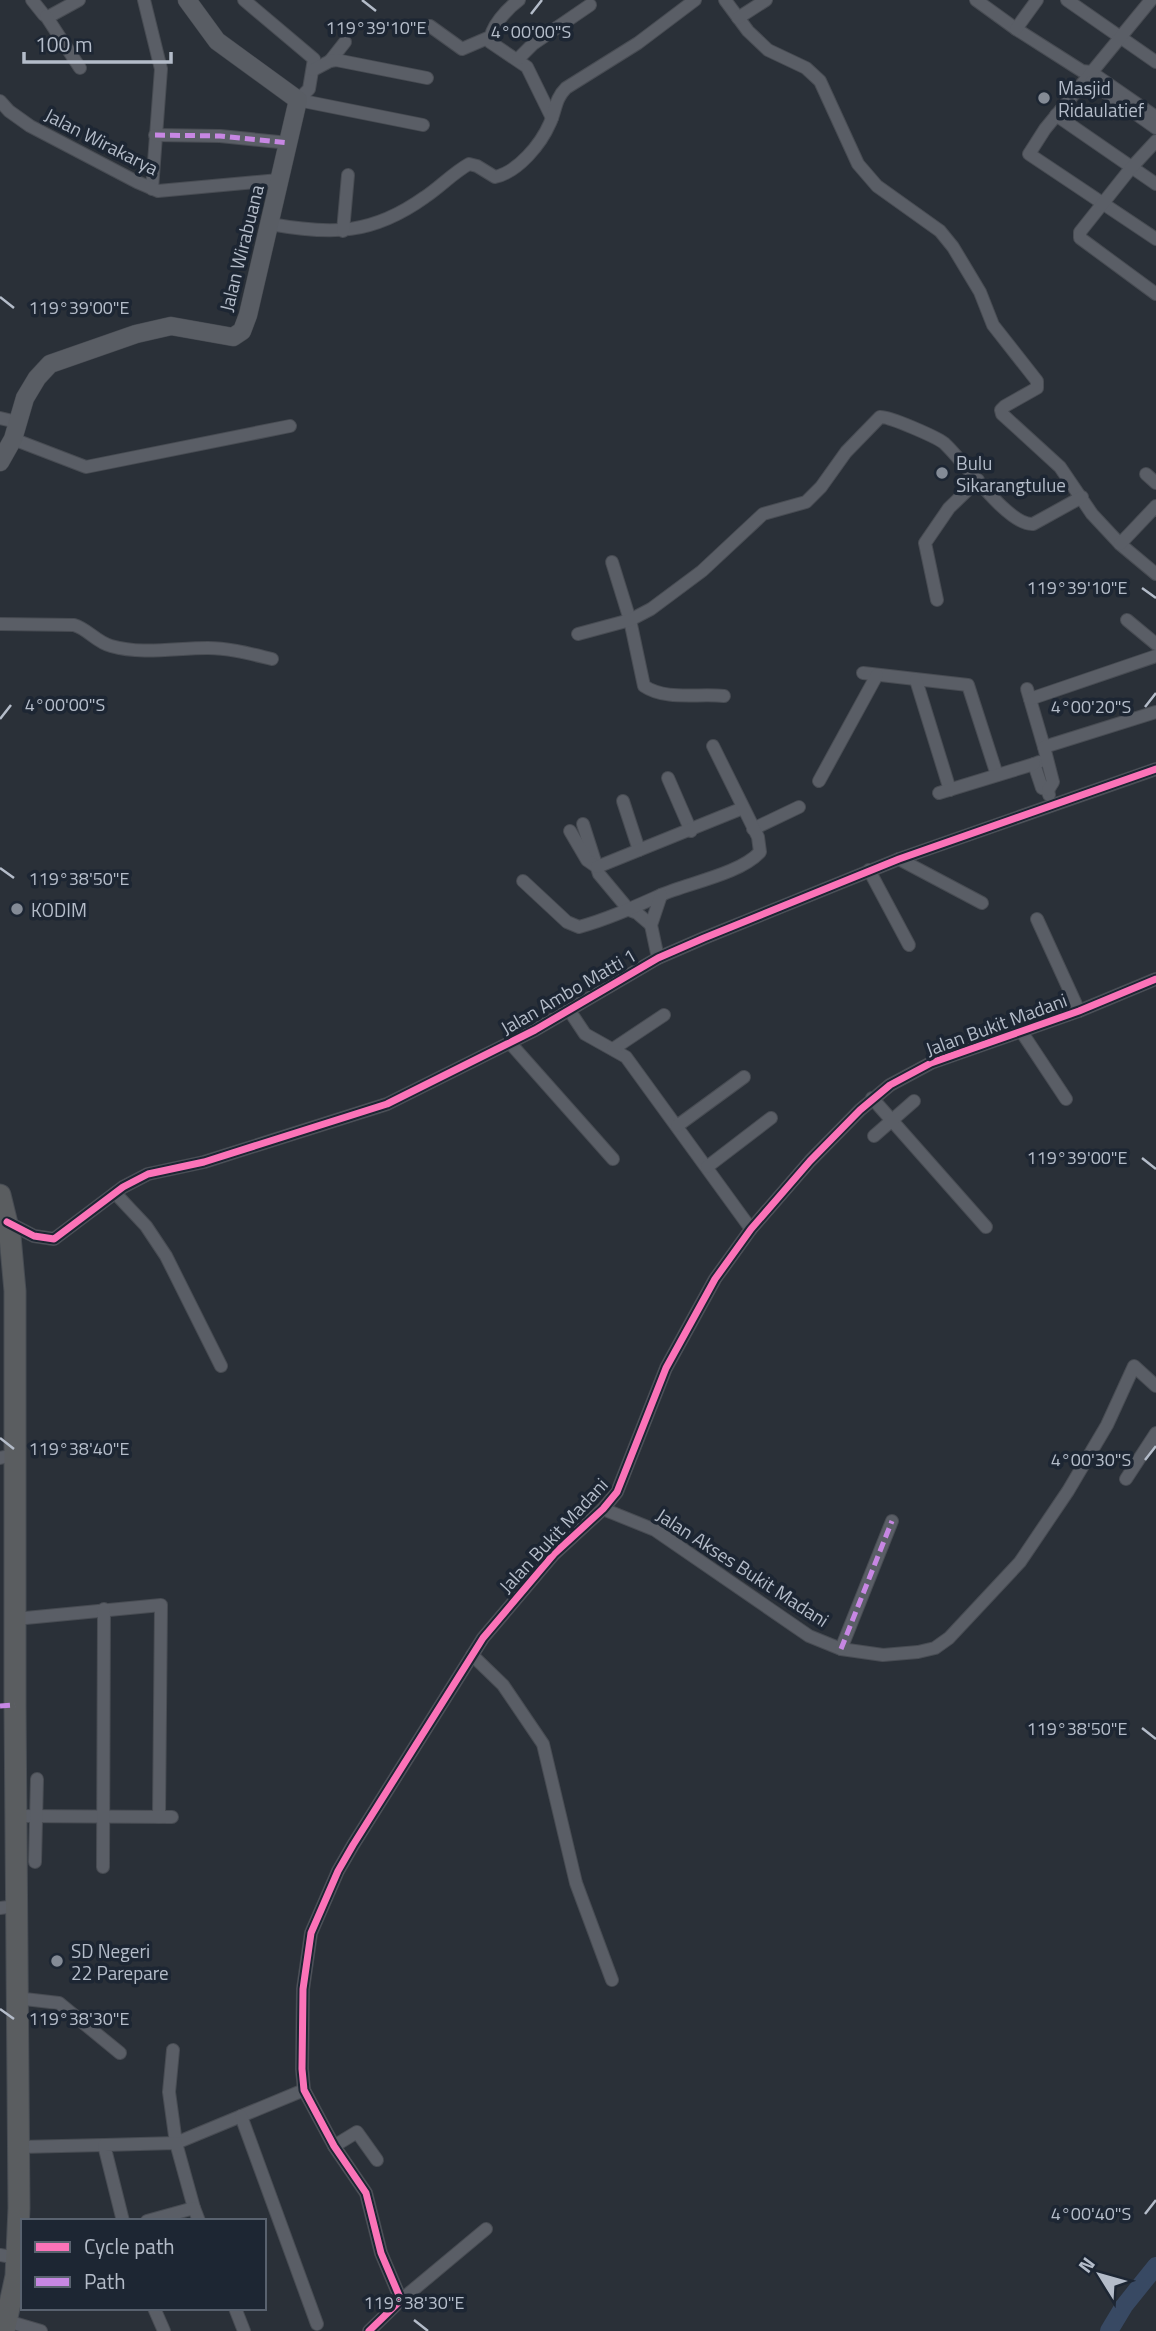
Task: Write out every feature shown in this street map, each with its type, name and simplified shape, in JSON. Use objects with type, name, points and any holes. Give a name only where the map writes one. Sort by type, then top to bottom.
[{"type":"highway","points":[[0,1195],[7,1223],[15,1291],[7,1457],[8,1569],[15,1619],[7,1705],[15,1816],[8,1907],[16,1998],[21,2229],[9,2256],[6,2326]]},
{"type":"street","points":[[32,0],[46,16],[80,68]]},
{"type":"street","points":[[46,16],[79,0]]},
{"type":"street","points":[[144,0],[161,69],[152,189]]},
{"type":"street","points":[[187,0],[217,41],[298,100],[423,125]]},
{"type":"street","points":[[244,0],[312,56],[315,63],[309,89],[298,100]]},
{"type":"street","points":[[430,26],[462,49],[489,37],[508,9],[519,0]]},
{"type":"street","points":[[270,224],[306,230],[343,231],[373,225],[423,199],[469,164],[495,177],[509,173],[540,139],[552,118],[558,96],[570,84],[638,43],[695,0]]},
{"type":"street","points":[[724,0],[768,50],[815,75],[825,89],[858,164],[866,175],[896,201],[940,231],[953,247],[980,292],[993,326],[1037,381],[1037,388],[1004,405],[1002,414],[1060,467],[1092,514],[1120,544],[1156,574]]},
{"type":"street","points":[[738,18],[765,0]]},
{"type":"street","points":[[976,0],[1016,29],[1156,117]]},
{"type":"street","points":[[1016,29],[1037,0]]},
{"type":"street","points":[[1067,0],[1156,62]]},
{"type":"street","points":[[1151,2],[1086,74],[1028,154],[1156,239]]},
{"type":"street","points":[[518,59],[533,44],[590,5]]},
{"type":"street","points":[[489,37],[490,42],[527,67],[552,118]]},
{"type":"street","points":[[313,70],[330,61],[345,42]]},
{"type":"street","points":[[330,61],[361,64],[427,78]]},
{"type":"street","points":[[1086,74],[1156,128]]},
{"type":"street","name":"Jalan Wirabuana","points":[[0,462],[10,426],[32,386],[46,367],[55,361],[136,334],[171,326],[229,337],[242,331],[253,301],[298,100]]},
{"type":"street","name":"Jalan Wirakarya","points":[[1,104],[30,126],[152,189],[177,191],[279,180]]},
{"type":"street","points":[[1056,116],[1156,184]]},
{"type":"street","points":[[155,135],[220,136],[289,143]]},
{"type":"street","points":[[1156,141],[1080,232],[1080,238],[1156,294]]},
{"type":"street","points":[[343,231],[348,175]]},
{"type":"street","points":[[578,634],[630,620],[651,610],[702,571],[763,514],[806,502],[821,487],[846,452],[880,417],[887,416],[937,438],[950,448],[1010,514],[1026,524],[1033,524],[1082,497]]},
{"type":"street","points":[[10,426],[86,467],[290,426]]},
{"type":"street","points":[[937,600],[925,543],[949,508],[978,480]]},
{"type":"street","points":[[1120,544],[1156,506]]},
{"type":"street","points":[[612,562],[630,620],[644,686],[655,692],[724,696]]},
{"type":"street","points":[[1127,620],[1156,644]]},
{"type":"street","points":[[0,624],[74,625],[110,646],[157,651],[220,649],[272,659]]},
{"type":"street","points":[[1048,790],[1053,782],[1028,694],[1156,656]]},
{"type":"street","points":[[863,673],[968,685],[997,775]]},
{"type":"street","points":[[819,781],[877,675]]},
{"type":"street","points":[[916,680],[944,792],[1034,764],[1046,753],[1156,712]]},
{"type":"street","points":[[523,881],[573,925],[579,927],[736,868],[755,857],[760,852],[760,842],[713,746]]},
{"type":"street","points":[[1034,764],[1042,788],[1048,790]]},
{"type":"street","name":"Jalan Ambo Matti 1","points":[[7,1223],[34,1236],[54,1239],[115,1193],[148,1174],[204,1162],[387,1104],[510,1043],[658,958],[869,870],[1156,769]]},
{"type":"street","points":[[668,778],[691,831]]},
{"type":"street","points":[[1048,790],[1053,805]]},
{"type":"street","points":[[623,801],[639,850]]},
{"type":"street","points":[[753,829],[799,807]]},
{"type":"street","points":[[597,867],[743,808]]},
{"type":"street","points":[[583,824],[597,867],[607,884],[629,910],[651,925]]},
{"type":"street","points":[[570,831],[587,860],[597,867]]},
{"type":"street","points":[[899,859],[982,903]]},
{"type":"street","points":[[869,870],[909,945]]},
{"type":"street","points":[[658,958],[651,925],[661,895]]},
{"type":"street","points":[[1037,919],[1079,1011]]},
{"type":"street","name":"Jalan Bukit Madani","points":[[401,2300],[381,2253],[366,2193],[334,2146],[304,2090],[303,1989],[312,1933],[320,1910],[353,1845],[472,1655],[495,1623],[554,1554],[603,1509],[623,1481],[666,1368],[715,1279],[732,1252],[810,1161],[872,1098],[890,1085],[932,1063],[1079,1011],[1156,979]]},
{"type":"street","points":[[569,1010],[585,1034],[626,1057],[751,1229]]},
{"type":"street","points":[[613,1049],[664,1015]]},
{"type":"street","points":[[1021,1031],[1066,1100]]},
{"type":"street","points":[[510,1043],[613,1159]]},
{"type":"street","points":[[677,1126],[744,1077]]},
{"type":"street","points":[[872,1098],[986,1227]]},
{"type":"street","points":[[874,1136],[914,1101]]},
{"type":"street","points":[[707,1167],[771,1118]]},
{"type":"street","points":[[115,1193],[146,1226],[166,1256],[221,1366]]},
{"type":"street","name":"Jalan Akses Bukit Madani","points":[[603,1509],[655,1530],[809,1636],[841,1649],[883,1655],[918,1652],[935,1648],[949,1638],[1020,1562],[1107,1425],[1134,1366],[1156,1386]]},
{"type":"street","points":[[1126,1479],[1156,1433]]},
{"type":"street","points":[[841,1649],[892,1521]]},
{"type":"street","points":[[15,1619],[161,1605],[165,1817],[15,1816]]},
{"type":"street","points":[[103,1867],[104,1609]]},
{"type":"street","points":[[472,1655],[503,1685],[543,1744],[576,1883],[612,1980]]},
{"type":"street","points":[[35,1862],[37,1779]]},
{"type":"street","points":[[16,1998],[59,2003],[120,2053]]},
{"type":"street","points":[[163,2219],[196,2215],[176,2143],[169,2092],[173,2050]]},
{"type":"street","points":[[19,2147],[176,2143],[304,2090]]},
{"type":"street","points":[[241,2116],[317,2324]]},
{"type":"street","points":[[334,2146],[357,2132],[377,2160]]},
{"type":"street","points":[[104,2145],[122,2219]]},
{"type":"street","points":[[369,2331],[401,2300],[486,2230]]},
{"type":"street","points":[[155,2310],[164,2331]]},
{"type":"street","points":[[236,2310],[244,2331]]},
{"type":"street","points":[[6,2326],[41,2331]]},
{"type":"waterway","points":[[1109,2331],[1124,2306],[1156,2266]]},
{"type":"marked path","points":[[155,135],[220,136],[289,143]]},
{"type":"marked path","points":[[841,1649],[892,1521]]},
{"type":"marked path","points":[[0,1706],[15,1705]]},
{"type":"cycle path","points":[[7,1222],[34,1236],[54,1239],[123,1187],[148,1174],[204,1162],[387,1104],[535,1030],[658,958],[899,859],[1156,769]]},
{"type":"cycle path","points":[[369,2331],[401,2300],[381,2253],[366,2193],[334,2146],[304,2090],[302,2069],[303,1989],[311,1933],[338,1871],[353,1845],[483,1638],[554,1554],[603,1509],[617,1492],[666,1368],[715,1279],[751,1229],[810,1161],[860,1110],[890,1085],[931,1063],[1079,1011],[1156,979]]},
{"type":"place","name":"Masjid Ridaulatief","points":[[1044,98]]},
{"type":"place","name":"Bulu Sikarangtulue","points":[[942,473]]},
{"type":"place","name":"KODIM","points":[[17,909]]},
{"type":"place","name":"SD Negeri 22 Parepare","points":[[57,1961]]}]
